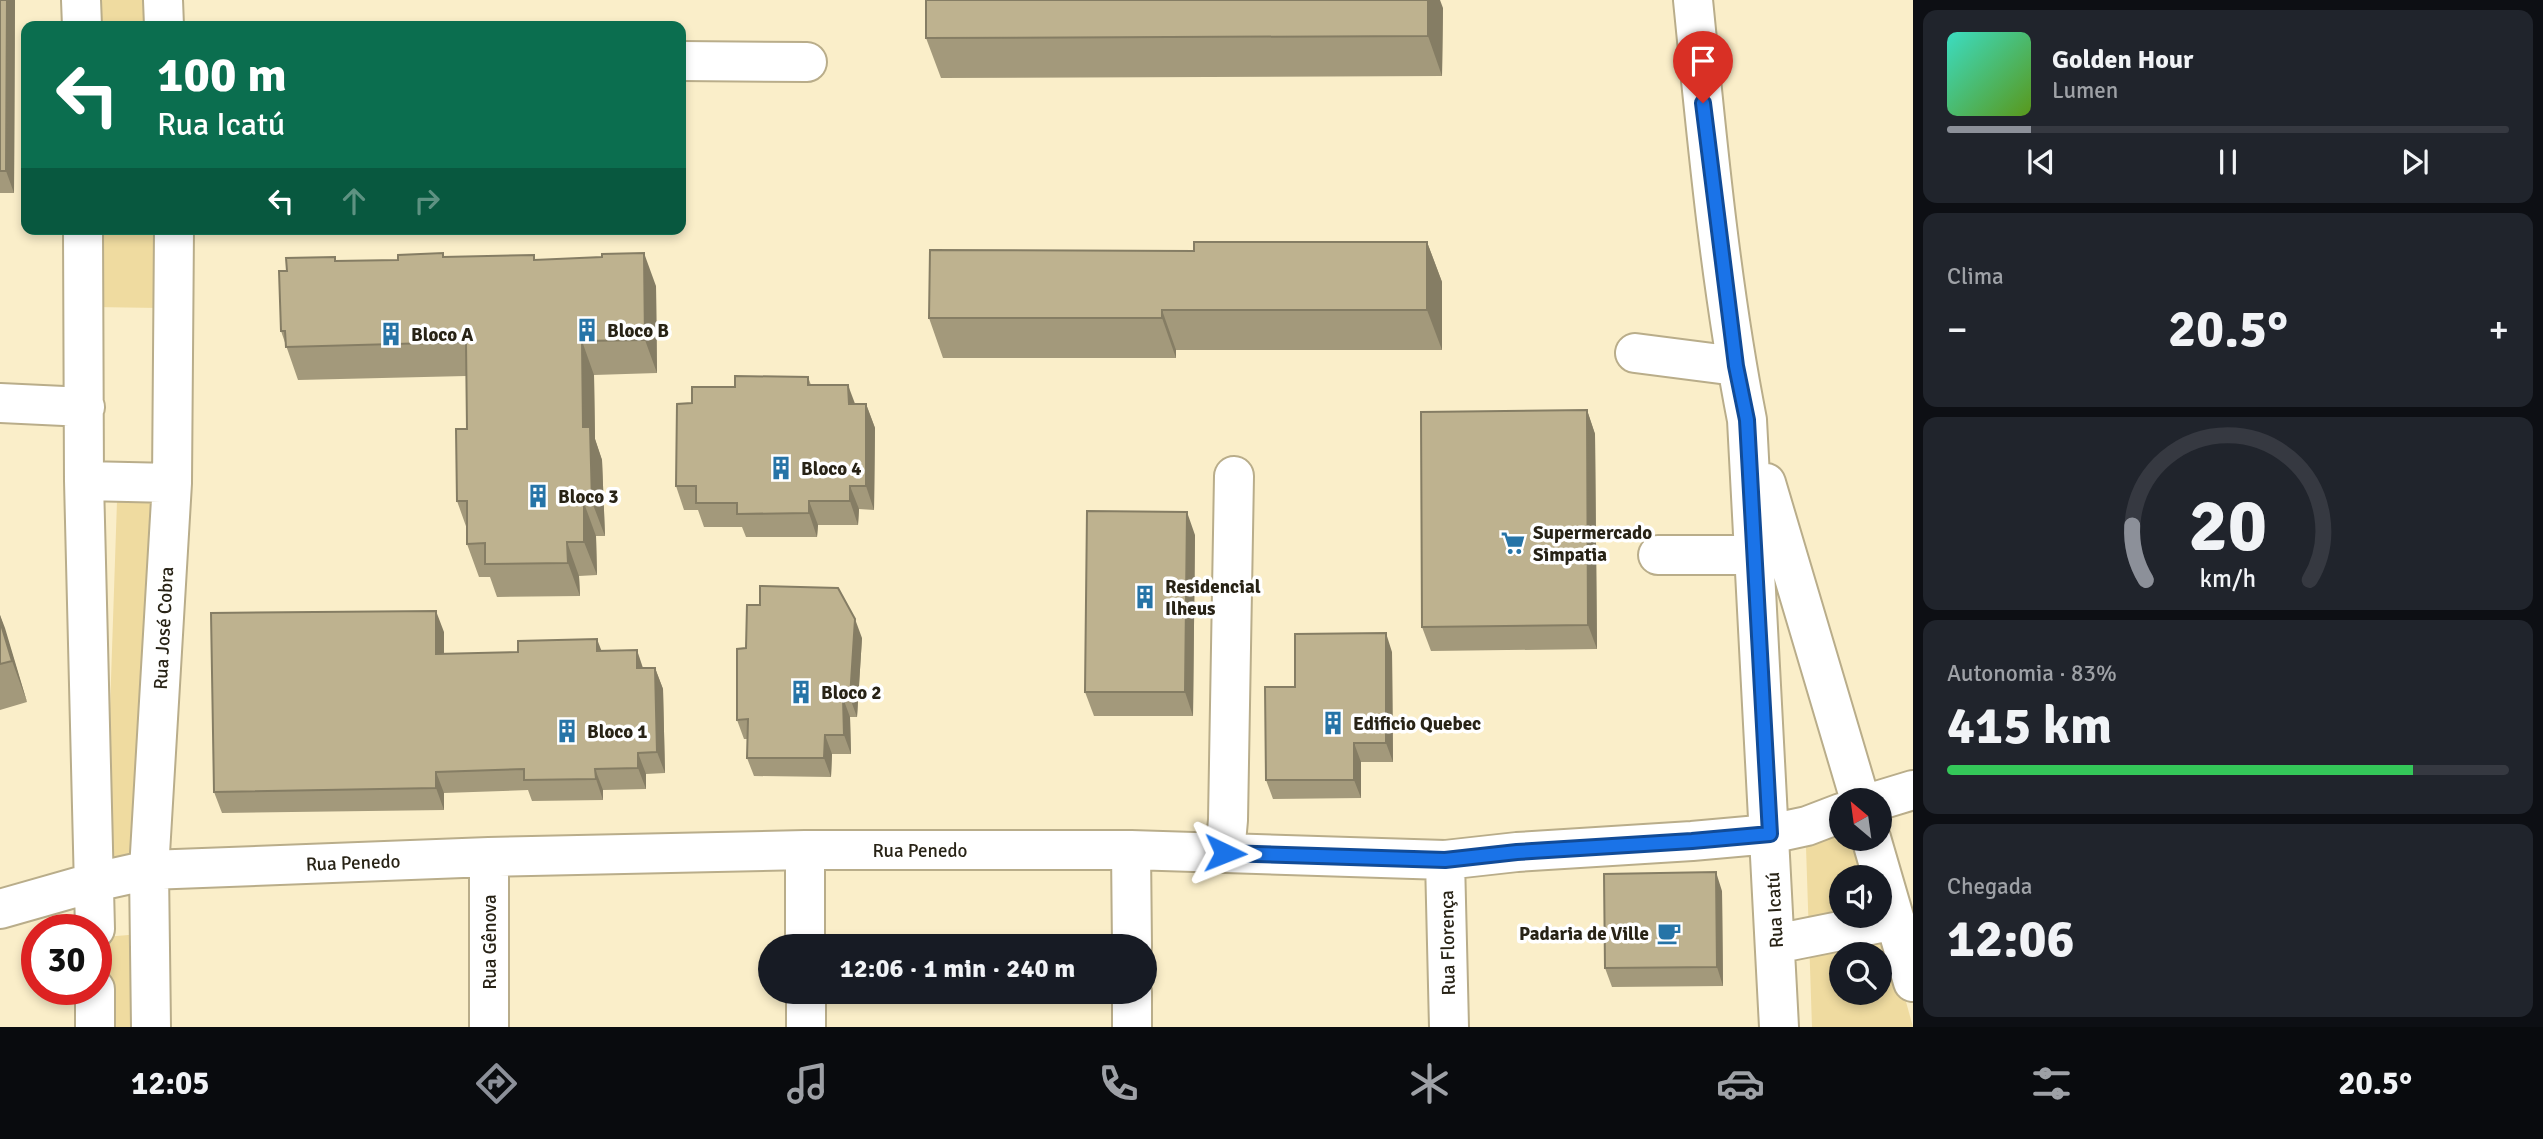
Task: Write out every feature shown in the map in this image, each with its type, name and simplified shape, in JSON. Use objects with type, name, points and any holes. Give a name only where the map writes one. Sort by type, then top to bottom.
[{"type":"street","points":[[81,0],[82,21]]},
{"type":"street","points":[[163,0],[163,21]]},
{"type":"street","name":"Rua Icatú","points":[[1693,0],[1736,366],[1747,420],[1779,1027]]},
{"type":"street","points":[[686,61],[807,62]]},
{"type":"street","points":[[83,235],[84,481],[95,914]]},
{"type":"street","name":"Rua José Cobra","points":[[151,1027],[149,870],[172,483],[174,235]]},
{"type":"street","points":[[1635,353],[1736,366]]},
{"type":"street","points":[[0,404],[85,407]]},
{"type":"street","points":[[1747,420],[1856,788]]},
{"type":"street","points":[[1225,853],[1229,806],[1234,476]]},
{"type":"street","points":[[84,481],[172,483]]},
{"type":"street","points":[[1658,555],[1755,555]]},
{"type":"street","points":[[1892,796],[1913,790]]},
{"type":"street","name":"Rua Penedo","points":[[0,909],[149,870],[489,857],[805,850],[1131,850],[1445,860],[1517,852],[1770,834],[1807,826],[1829,818]]},
{"type":"street","points":[[805,850],[805,934]]},
{"type":"street","points":[[1131,850],[1132,934]]},
{"type":"street","points":[[1875,851],[1913,982]]},
{"type":"street","name":"Rua Gênova","points":[[489,857],[489,1027]]},
{"type":"street","name":"Rua Florença","points":[[1445,860],[1448,1027]]},
{"type":"street","points":[[1775,944],[1895,920]]},
{"type":"street","points":[[806,1004],[806,1027]]},
{"type":"street","points":[[1132,1004],[1132,1027]]},
{"type":"street","points":[[95,1005],[95,1027]]},
{"type":"shaded area","points":[[98,0],[154,0],[155,21],[98,21]]},
{"type":"shaded area","points":[[91,235],[156,235],[160,308],[93,307]]},
{"type":"shaded area","points":[[155,499],[139,856],[105,858],[117,501]]},
{"type":"shaded area","points":[[1829,837],[1829,851],[1863,851],[1867,865],[1829,865],[1829,928],[1886,928],[1889,942],[1829,942],[1829,1005],[1892,1005],[1892,951],[1913,1027],[1812,1027],[1806,847]]},
{"type":"shaded area","points":[[140,934],[141,1027],[107,1027],[107,1005],[112,1005],[112,936]]},
{"type":"building","points":[[0,0],[7,0],[6,171],[0,171]]},
{"type":"building","points":[[926,0],[1428,0],[1428,36],[926,38]]},
{"type":"building","points":[[1194,242],[1427,242],[1427,310],[1162,310],[1162,318],[929,318],[930,250],[1194,251]]},
{"type":"building","points":[[443,253],[443,257],[534,255],[534,260],[644,253],[645,340],[582,341],[583,427],[590,427],[592,502],[584,503],[584,542],[567,542],[568,563],[485,564],[485,543],[467,544],[467,501],[457,501],[456,429],[467,429],[466,342],[286,347],[285,331],[281,331],[279,271],[287,271],[286,258],[335,257],[335,261],[398,260],[398,255]]},
{"type":"building","name":"Bloco 4","points":[[735,376],[808,377],[808,385],[848,385],[849,404],[866,404],[866,486],[850,486],[850,501],[809,501],[809,513],[737,514],[737,503],[696,503],[696,486],[676,486],[677,404],[692,403],[692,387],[735,387]]},
{"type":"building","name":"Supermercado Simpatia","points":[[1587,410],[1588,625],[1422,627],[1421,412]]},
{"type":"building","name":"Residencial Ilheus","points":[[1087,511],[1187,512],[1185,692],[1085,692]]},
{"type":"building","name":"Bloco 2","points":[[760,586],[838,588],[855,619],[850,698],[843,698],[844,735],[825,735],[824,758],[747,758],[748,719],[737,720],[737,649],[746,648],[747,605],[760,605]]},
{"type":"building","points":[[436,611],[436,654],[518,652],[518,641],[597,639],[597,651],[637,650],[637,668],[655,668],[657,752],[638,753],[638,768],[595,769],[596,779],[524,780],[524,769],[436,772],[436,788],[214,792],[211,613]]},
{"type":"building","points":[[0,621],[12,661],[0,664]]},
{"type":"building","name":"Edificio Quebec","points":[[1386,633],[1386,743],[1354,743],[1354,780],[1266,780],[1265,687],[1295,687],[1295,634]]},
{"type":"building","points":[[1716,872],[1717,967],[1605,968],[1604,874]]},
{"type":"place","name":"Bloco B","points":[[587,330]]},
{"type":"place","name":"Bloco A","points":[[391,334]]},
{"type":"place","name":"Bloco 4","points":[[781,468]]},
{"type":"place","name":"Bloco 3","points":[[538,496]]},
{"type":"place","name":"Supermercado Simpatia","points":[[1513,543]]},
{"type":"place","name":"Residencial Ilheus","points":[[1145,597]]},
{"type":"place","name":"Bloco 2","points":[[801,692]]},
{"type":"place","name":"Edificio Quebec","points":[[1333,723]]},
{"type":"place","name":"Bloco 1","points":[[567,731]]},
{"type":"place","name":"Padaria de Ville","points":[[1669,933]]},
{"type":"route","points":[[1225,853],[1445,860],[1517,852],[1770,834],[1747,420],[1736,366],[1703,103]]}]
